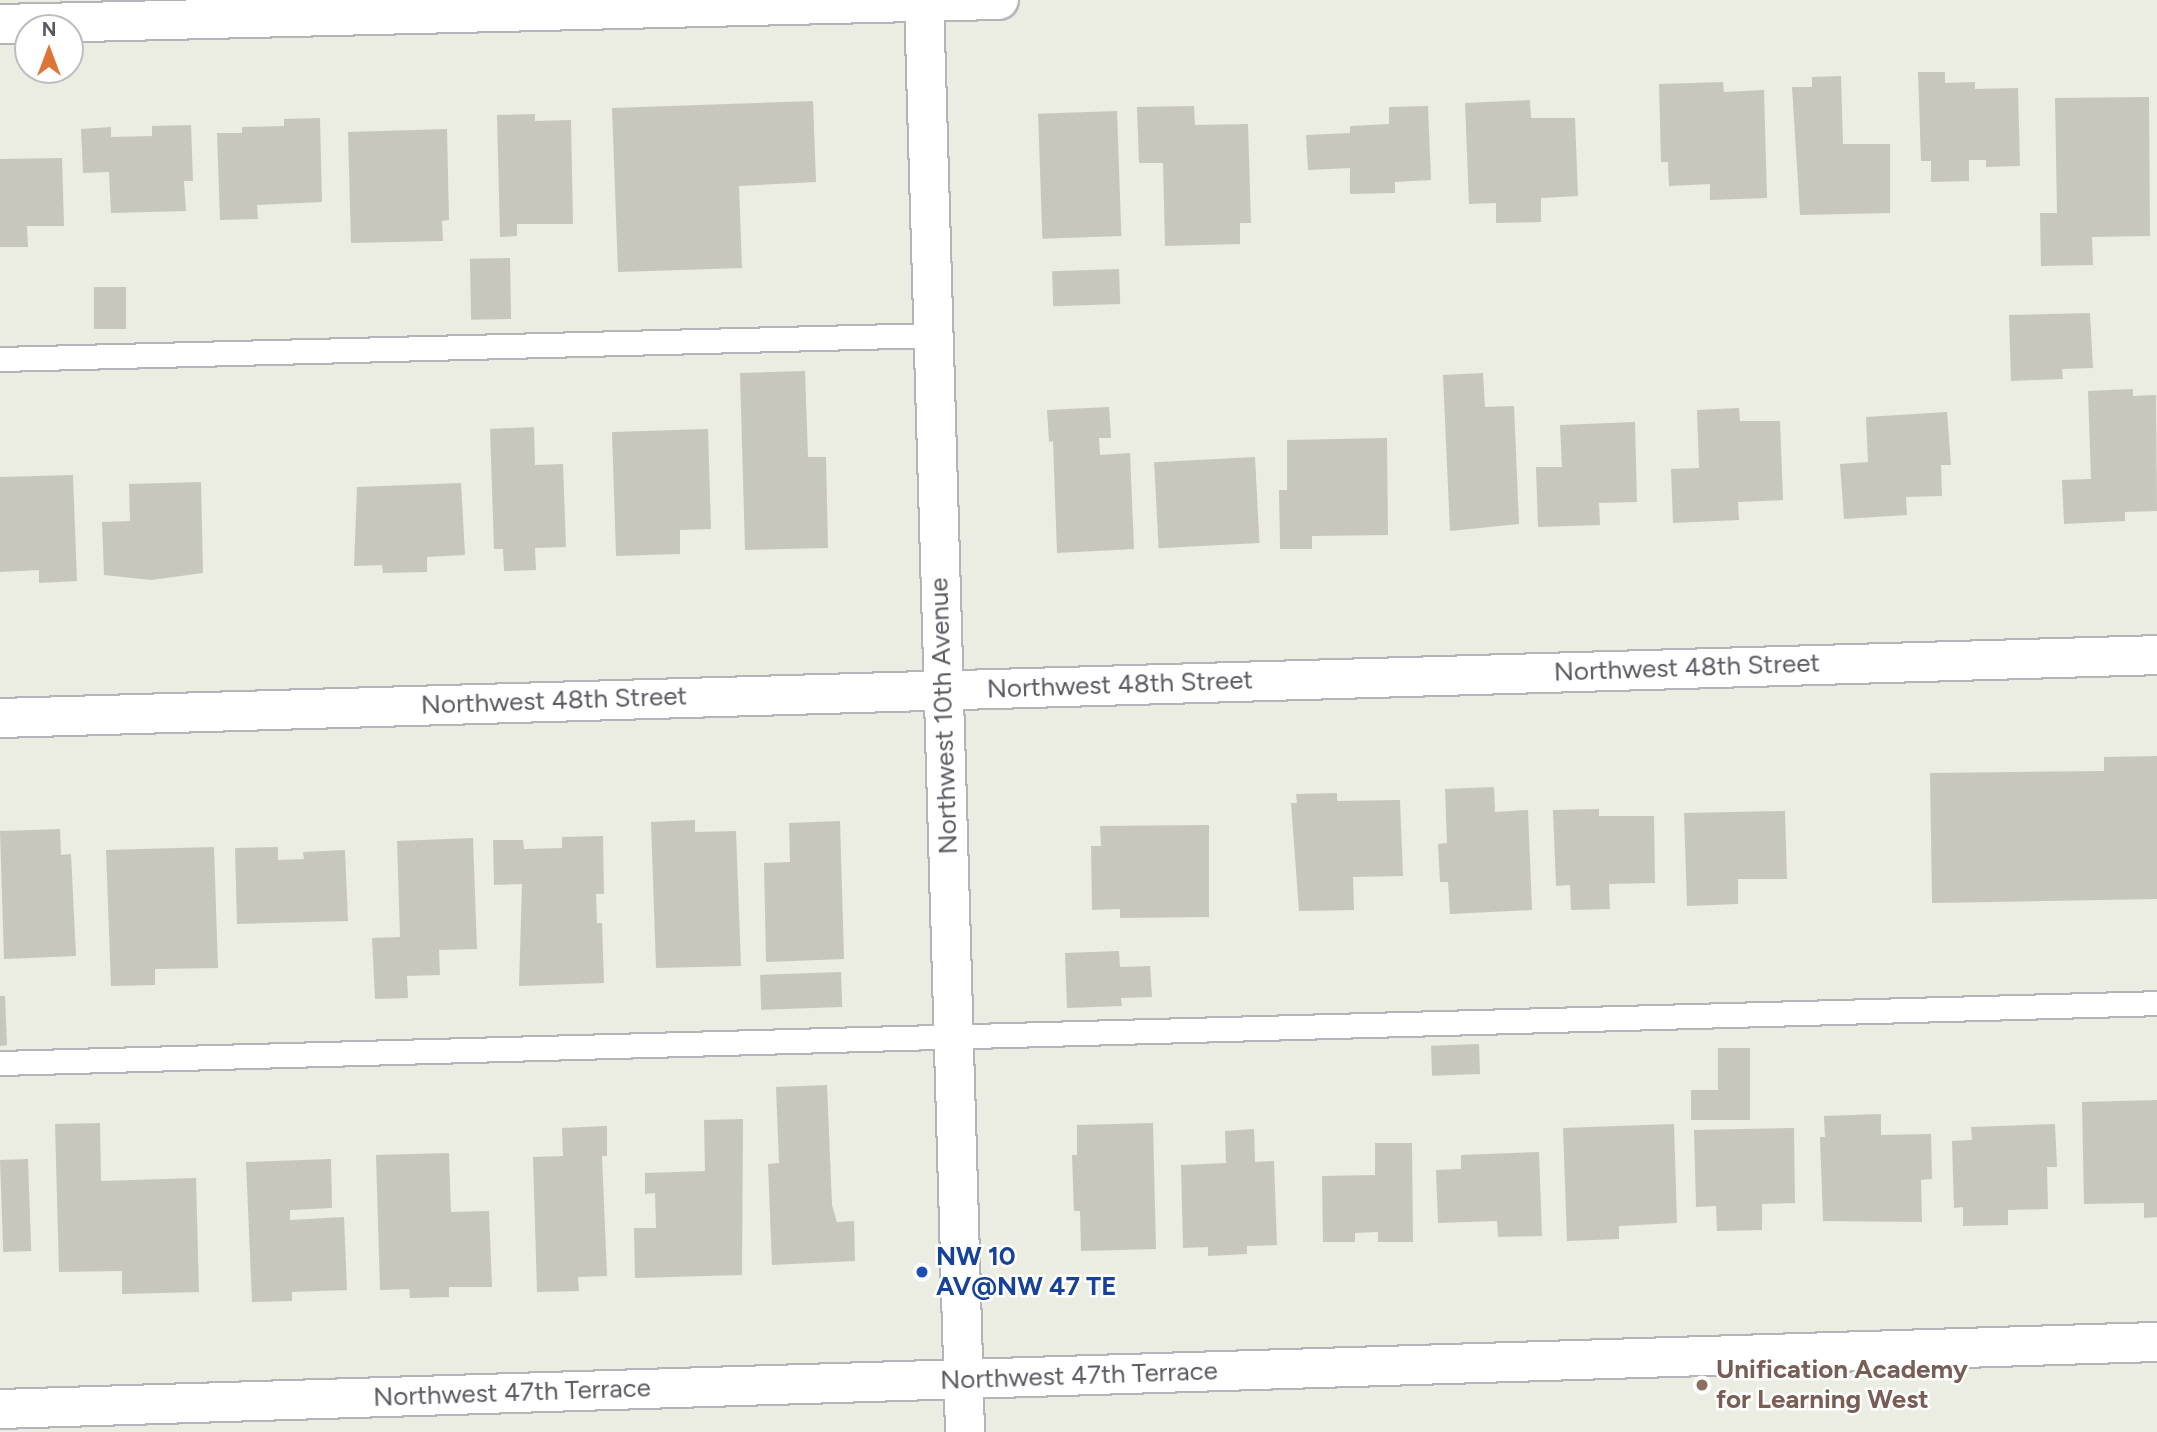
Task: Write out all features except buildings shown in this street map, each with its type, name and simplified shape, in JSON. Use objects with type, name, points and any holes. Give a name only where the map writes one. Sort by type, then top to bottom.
[{"type":"street","points":[[0,24],[999,0]]},
{"type":"street","name":"Northwest 10th Avenue","points":[[924,1],[965,1432]]},
{"type":"street","name":"Northwest 48th Street","points":[[0,718],[2157,655]]},
{"type":"street","name":"Northwest 47th Terrace","points":[[0,1409],[2157,1342]]},
{"type":"lane","points":[[0,359],[933,335]]},
{"type":"lane","points":[[0,1063],[2157,1003]]},
{"type":"place","name":"NW 10 AV@NW 47 TE","points":[[922,1272]]},
{"type":"place","name":"Unification Academy for Learning West","points":[[1702,1385]]}]
